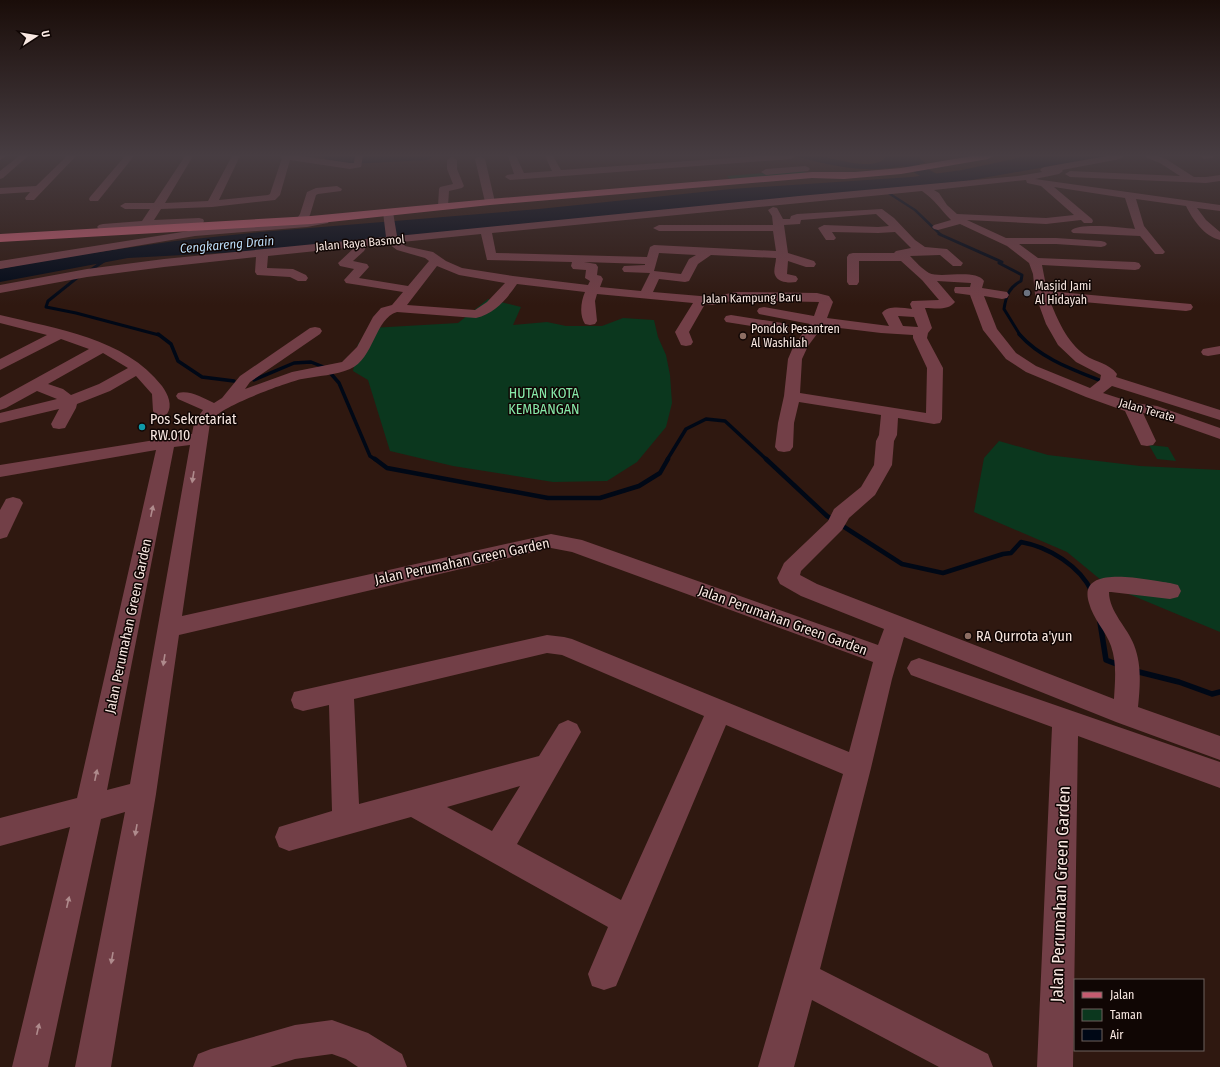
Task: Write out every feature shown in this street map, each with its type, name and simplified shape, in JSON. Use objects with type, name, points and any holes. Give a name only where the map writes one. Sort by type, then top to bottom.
[{"type":"main road","points":[[0,238],[389,216],[444,206]]},
{"type":"main road","points":[[306,220],[348,221],[506,206]]},
{"type":"street","points":[[125,206],[163,206]]},
{"type":"street","points":[[146,224],[157,206]]},
{"type":"street","points":[[306,220],[305,215],[308,206]]},
{"type":"street","name":"Jalan Raya Basmol","points":[[0,289],[84,274],[164,263],[729,206]]},
{"type":"street","points":[[769,206],[777,216],[779,225],[782,255],[781,275],[792,279]]},
{"type":"street","points":[[858,206],[864,212]]},
{"type":"street","points":[[942,206],[956,218],[1006,241],[1051,271],[1074,263],[1135,266]]},
{"type":"street","points":[[1069,206],[1082,217],[1101,230]]},
{"type":"street","points":[[1133,206],[1139,227],[1159,252]]},
{"type":"street","points":[[1191,206],[1198,219],[1205,227],[1220,237]]},
{"type":"street","points":[[1203,206],[1220,208]]},
{"type":"street","points":[[654,253],[709,229],[779,225],[796,222],[795,218],[797,217],[864,212],[880,212],[898,228],[912,244],[922,251]]},
{"type":"street","points":[[639,297],[654,253],[660,213]]},
{"type":"street","points":[[389,216],[392,240]]},
{"type":"street","points":[[103,227],[255,217]]},
{"type":"street","points":[[1047,233],[1082,217]]},
{"type":"street","points":[[938,227],[956,218],[1014,218],[1068,242],[1101,244]]},
{"type":"street","points":[[1014,218],[1047,233],[1074,263]]},
{"type":"street","points":[[0,265],[195,233],[307,224],[324,221]]},
{"type":"street","points":[[830,238],[824,228],[878,230],[898,228]]},
{"type":"street","points":[[1006,241],[1047,233],[1081,231],[1101,230],[1143,233]]},
{"type":"street","points":[[486,231],[491,257],[579,258],[654,253],[734,252],[791,256],[797,262],[810,264]]},
{"type":"street","name":"Jalan Kampung Baru","points":[[392,240],[401,248],[429,255],[436,260],[460,271],[478,276],[513,280],[537,287],[561,285],[639,297],[712,301],[736,296],[768,306],[817,297],[824,299],[826,302],[816,326],[801,345],[795,360],[792,396],[786,423],[784,447]]},
{"type":"street","points":[[628,269],[677,240]]},
{"type":"street","points":[[362,243],[360,249],[344,263],[363,267],[350,280],[412,290]]},
{"type":"street","points":[[1082,243],[1105,264]]},
{"type":"street","points":[[896,329],[890,313],[891,312],[946,304],[948,302],[900,253],[943,251],[957,263]]},
{"type":"street","points":[[262,253],[261,272],[294,273],[302,278]]},
{"type":"street","points":[[654,253],[685,278],[693,262],[707,253]]},
{"type":"street","points":[[537,287],[549,271],[551,257]]},
{"type":"street","points":[[853,282],[853,257],[904,257]]},
{"type":"street","points":[[579,258],[577,266],[592,268],[591,278],[597,279],[588,302],[590,321]]},
{"type":"street","points":[[397,308],[436,260]]},
{"type":"street","name":"Jalan Terate","points":[[1051,271],[1041,294],[1053,324],[1065,345],[1080,359],[1106,371],[1109,374],[1102,386],[1132,408],[1151,409],[1220,434]]},
{"type":"street","points":[[926,278],[978,281],[975,291],[990,330],[1011,356],[1031,369],[1220,415]]},
{"type":"street","points":[[93,1067],[142,794],[199,438],[205,416],[221,405],[297,375],[339,368],[347,365],[363,349],[378,320],[385,312],[397,308],[476,314],[483,311],[505,292],[513,280]]},
{"type":"street","points":[[553,297],[561,285]]},
{"type":"street","points":[[960,290],[1002,295]]},
{"type":"street","points":[[1041,294],[1186,307]]},
{"type":"street","points":[[686,342],[682,332],[701,300]]},
{"type":"street","points":[[768,306],[816,326]]},
{"type":"street","points":[[792,396],[934,419],[935,368],[920,338],[921,332],[925,328],[918,308]]},
{"type":"street","points":[[731,319],[888,331],[921,332]]},
{"type":"street","points":[[0,329],[7,321],[60,334],[111,350],[137,369],[160,394],[161,411]]},
{"type":"street","points":[[221,405],[244,379],[316,331]]},
{"type":"street","points":[[0,365],[60,334]]},
{"type":"street","points":[[0,405],[103,347]]},
{"type":"street","points":[[0,418],[69,402],[112,386],[137,369]]},
{"type":"street","points":[[34,385],[59,393],[66,397],[69,402],[68,408],[59,424]]},
{"type":"street","points":[[184,396],[221,405]]},
{"type":"street","points":[[1132,408],[1147,441]]},
{"type":"street","points":[[890,412],[883,466],[868,491],[791,568],[788,578],[809,590],[897,625],[1125,714],[1220,748]]},
{"type":"street","points":[[0,471],[199,438]]},
{"type":"street","name":"Jalan Perumahan Green Garden","points":[[30,1067],[89,808],[166,443]]},
{"type":"street","points":[[0,532],[13,503]]},
{"type":"street","name":"Jalan Perumahan Green Garden","points":[[169,628],[552,541],[575,545],[885,657]]},
{"type":"street","points":[[1125,714],[1126,666],[1124,648],[1098,602],[1098,590],[1102,586],[1111,584],[1170,590]]},
{"type":"street","name":"Jalan Perumahan Green Garden","points":[[776,1067],[802,978],[858,768],[885,657],[897,625]]},
{"type":"street","points":[[303,700],[547,644],[556,644],[858,768]]},
{"type":"street","points":[[919,668],[1220,775]]},
{"type":"street","points":[[342,691],[346,821]]},
{"type":"street","points":[[604,974],[719,711]]},
{"type":"street","name":"Jalan Perumahan Green Garden","points":[[1055,1067],[1065,720]]},
{"type":"street","points":[[498,849],[568,732]]},
{"type":"street","points":[[289,837],[548,766]]},
{"type":"street","points":[[0,832],[142,794]]},
{"type":"street","points":[[412,803],[628,920]]},
{"type":"street","points":[[802,978],[975,1067]]},
{"type":"street","points":[[211,1067],[295,1042],[316,1038],[332,1038],[356,1046],[389,1067]]},
{"type":"green space","name":"HUTAN KOTA KEMBANGAN","points":[[488,299],[521,307],[513,325],[547,322],[566,326],[602,326],[623,318],[654,320],[658,337],[666,355],[670,375],[672,403],[666,427],[637,462],[607,481],[553,482],[453,466],[390,451],[368,380],[353,371],[358,344],[371,328],[458,323]]},
{"type":"green space","points":[[999,441],[1048,455],[1140,466],[1220,470],[1220,632],[1107,585],[1067,552],[974,512],[984,458]]},
{"type":"green space","points":[[1149,445],[1168,447],[1176,461],[1157,459]]},
{"type":"water","name":"Cengkareng Drain","points":[[570,206],[715,206],[257,251],[128,258],[0,282],[0,269],[57,258],[175,241],[261,232]]},
{"type":"waterway","points":[[908,206],[915,210],[941,235]]},
{"type":"waterway","points":[[941,235],[1002,262],[999,263],[1022,275],[1021,281],[1017,283],[1009,292],[1004,309],[1020,335]]},
{"type":"waterway","points":[[89,271],[104,261]]},
{"type":"waterway","points":[[78,275],[78,277],[48,301],[46,307],[76,313],[159,335]]},
{"type":"waterway","points":[[158,334],[171,344],[178,361],[202,377],[234,381]]},
{"type":"waterway","points":[[1020,335],[1037,350],[1058,363],[1104,382]]},
{"type":"waterway","points":[[254,380],[294,363],[311,362],[326,368],[339,383],[370,456],[376,460]]},
{"type":"waterway","points":[[667,460],[686,429],[706,419],[725,421],[767,460]]},
{"type":"waterway","points":[[375,459],[387,468],[548,498],[600,498],[639,486],[660,473],[668,459]]},
{"type":"waterway","points":[[766,459],[827,516],[902,564],[943,573],[1003,554],[1011,553],[1021,542],[1053,553],[1072,566],[1087,583],[1092,592]]},
{"type":"waterway","points":[[1100,622],[1106,660],[1119,665]]},
{"type":"waterway","points":[[1135,671],[1179,682],[1212,694],[1220,692]]},
{"type":"place","name":"Masjid Jami Al Hidayah","points":[[1027,293]]},
{"type":"place","name":"Pondok Pesantren Al Washilah","points":[[743,336]]},
{"type":"place","name":"Pos Sekretariat RW.010","points":[[142,427]]},
{"type":"place","name":"RA Qurrota a'yun","points":[[968,636]]}]
